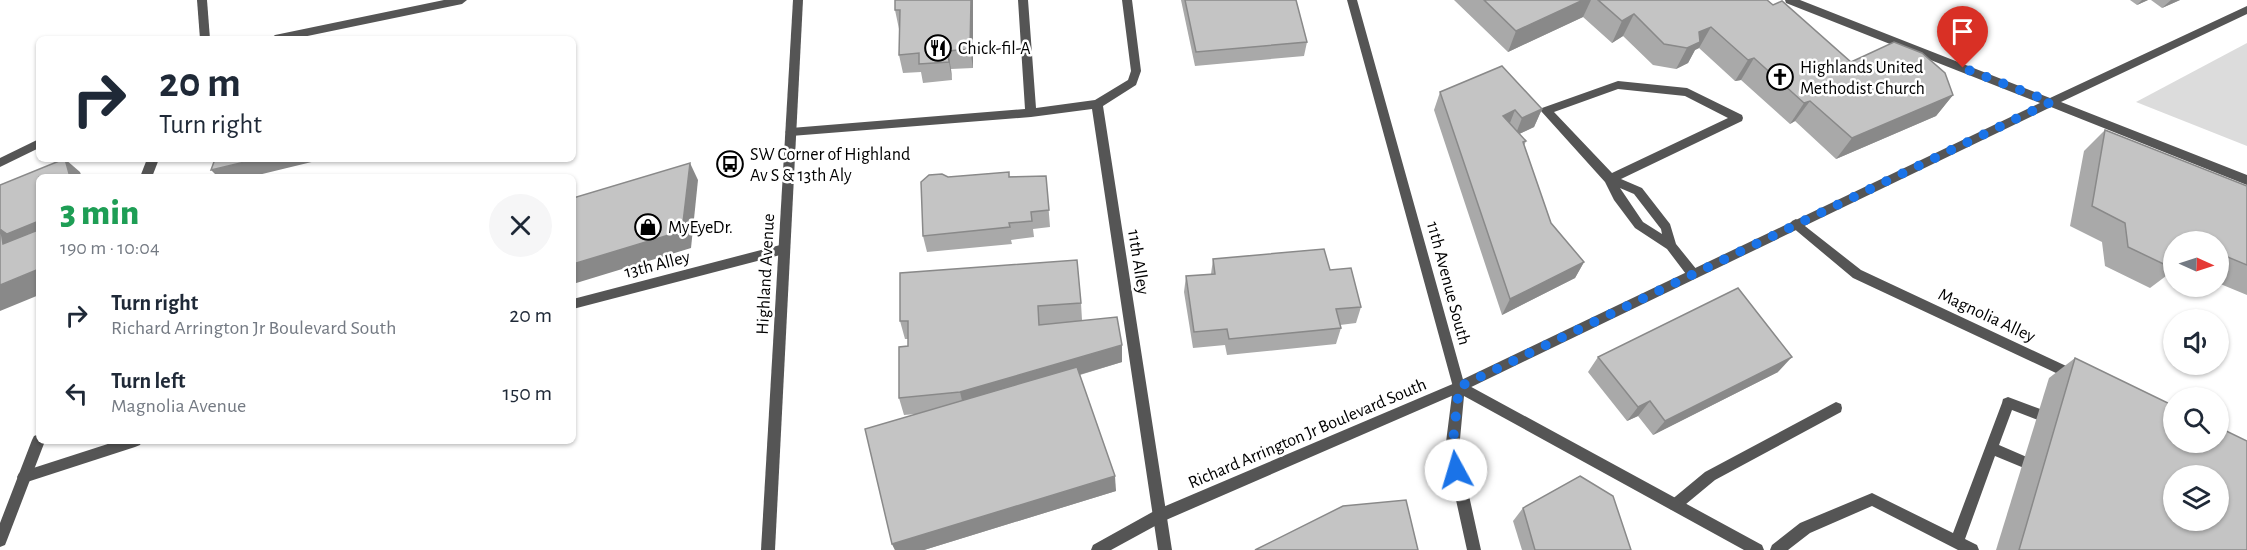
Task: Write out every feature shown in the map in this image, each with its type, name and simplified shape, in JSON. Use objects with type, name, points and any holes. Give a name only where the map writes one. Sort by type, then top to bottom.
[{"type":"street","points":[[202,0],[205,36]]},
{"type":"street","points":[[289,36],[462,0]]},
{"type":"street","name":"Highland Avenue","points":[[768,550],[798,0]]},
{"type":"street","points":[[1023,0],[1031,113]]},
{"type":"street","points":[[791,132],[1031,113],[1097,104],[1132,82],[1136,71],[1127,0]]},
{"type":"street","name":"11th Avenue South","points":[[1352,0],[1459,387]]},
{"type":"street","points":[[1790,0],[2247,180]]},
{"type":"street","name":"Richard Arrington Jr Boulevard South","points":[[1098,550],[1161,515],[1459,387],[2247,10]]},
{"type":"street","points":[[1610,179],[1738,118],[1688,92],[1618,86],[1546,111],[1610,179],[1618,197],[1639,225],[1671,246],[1693,274]]},
{"type":"street","name":"11th Alley","points":[[1097,104],[1165,550]]},
{"type":"street","points":[[0,164],[36,145]]},
{"type":"street","points":[[1610,179],[1638,191],[1666,228],[1671,246]]},
{"type":"street","name":"Magnolia Alley","points":[[1796,224],[1857,274],[2089,383]]},
{"type":"street","name":"13th Alley","points":[[576,303],[784,249]]},
{"type":"street","points":[[1474,550],[1452,450],[1459,387],[1757,550]]},
{"type":"street","points":[[1957,542],[2008,403],[2038,414]]},
{"type":"street","points":[[1675,505],[1710,476],[1836,408]]},
{"type":"street","points":[[0,540],[37,444]]},
{"type":"street","points":[[24,477],[126,444]]},
{"type":"street","points":[[1991,448],[2024,462]]},
{"type":"street","points":[[1777,550],[1805,528],[1872,499],[1972,550]]},
{"type":"shaded area","points":[[2247,43],[2247,146],[2136,102]]},
{"type":"building","name":"Chick-fil-A","points":[[895,0],[971,0],[970,49],[948,51],[949,62],[919,64],[919,53],[899,55],[900,10],[895,10]]},
{"type":"building","points":[[1185,0],[1296,0],[1307,42],[1196,52]]},
{"type":"building","points":[[1484,0],[1583,0],[1516,31]]},
{"type":"building","points":[[1598,0],[1767,0],[1773,5],[1782,1],[1851,62],[1894,42],[1922,53],[1945,73],[1953,95],[1852,138],[1810,101],[1804,103],[1754,58],[1748,60],[1711,27],[1699,32],[1700,42],[1687,48],[1664,44],[1634,14],[1622,21]]},
{"type":"building","points":[[1502,66],[1542,109],[1522,118],[1515,110],[1503,116],[1526,141],[1523,142],[1551,223],[1584,262],[1510,299],[1440,92]]},
{"type":"building","points":[[2105,130],[2247,186],[2247,265],[2229,258],[2229,231],[2163,231],[2163,264],[2128,247],[2125,223],[2092,206]]},
{"type":"building","points":[[58,162],[66,162],[69,174],[36,174],[36,222],[7,234],[0,230],[0,185]]},
{"type":"building","points":[[214,162],[244,162],[211,170]]},
{"type":"building","points":[[690,163],[682,231],[576,263],[576,197]]},
{"type":"building","points":[[1009,172],[1009,177],[1046,176],[1049,210],[1031,212],[1032,221],[1009,223],[1010,227],[923,236],[921,182],[929,175],[942,174],[948,177]]},
{"type":"building","points":[[0,230],[3,244],[36,231],[36,270],[0,285]]},
{"type":"building","points":[[1324,249],[1330,270],[1351,268],[1361,307],[1336,309],[1341,328],[1229,339],[1227,329],[1194,332],[1186,276],[1215,274],[1213,259]]},
{"type":"building","points":[[1077,260],[1081,303],[1038,306],[1039,325],[1117,317],[1122,345],[960,392],[899,398],[899,347],[908,346],[908,321],[900,321],[900,273]]},
{"type":"building","points":[[1738,288],[1792,357],[1665,421],[1650,401],[1638,407],[1598,357]]},
{"type":"building","points":[[2075,358],[2163,401],[2163,453],[2229,453],[2229,432],[2247,441],[2247,550],[2019,550]]},
{"type":"building","points":[[1077,367],[1115,476],[892,544],[865,429]]},
{"type":"building","points":[[1580,476],[1613,496],[1631,550],[1535,550],[1523,508]]},
{"type":"building","points":[[1406,500],[1418,550],[1255,550],[1343,506]]},
{"type":"place","name":"Chick-fil-A","points":[[938,48]]},
{"type":"place","name":"Highlands United Methodist Church","points":[[1780,77]]},
{"type":"place","name":"SW Corner of Highland Av S & 13th Aly","points":[[730,164]]},
{"type":"place","name":"MyEyeDr.","points":[[648,227]]},
{"type":"route","points":[[1456,470],[1452,450],[1459,387],[2051,102],[1963,68]]}]
